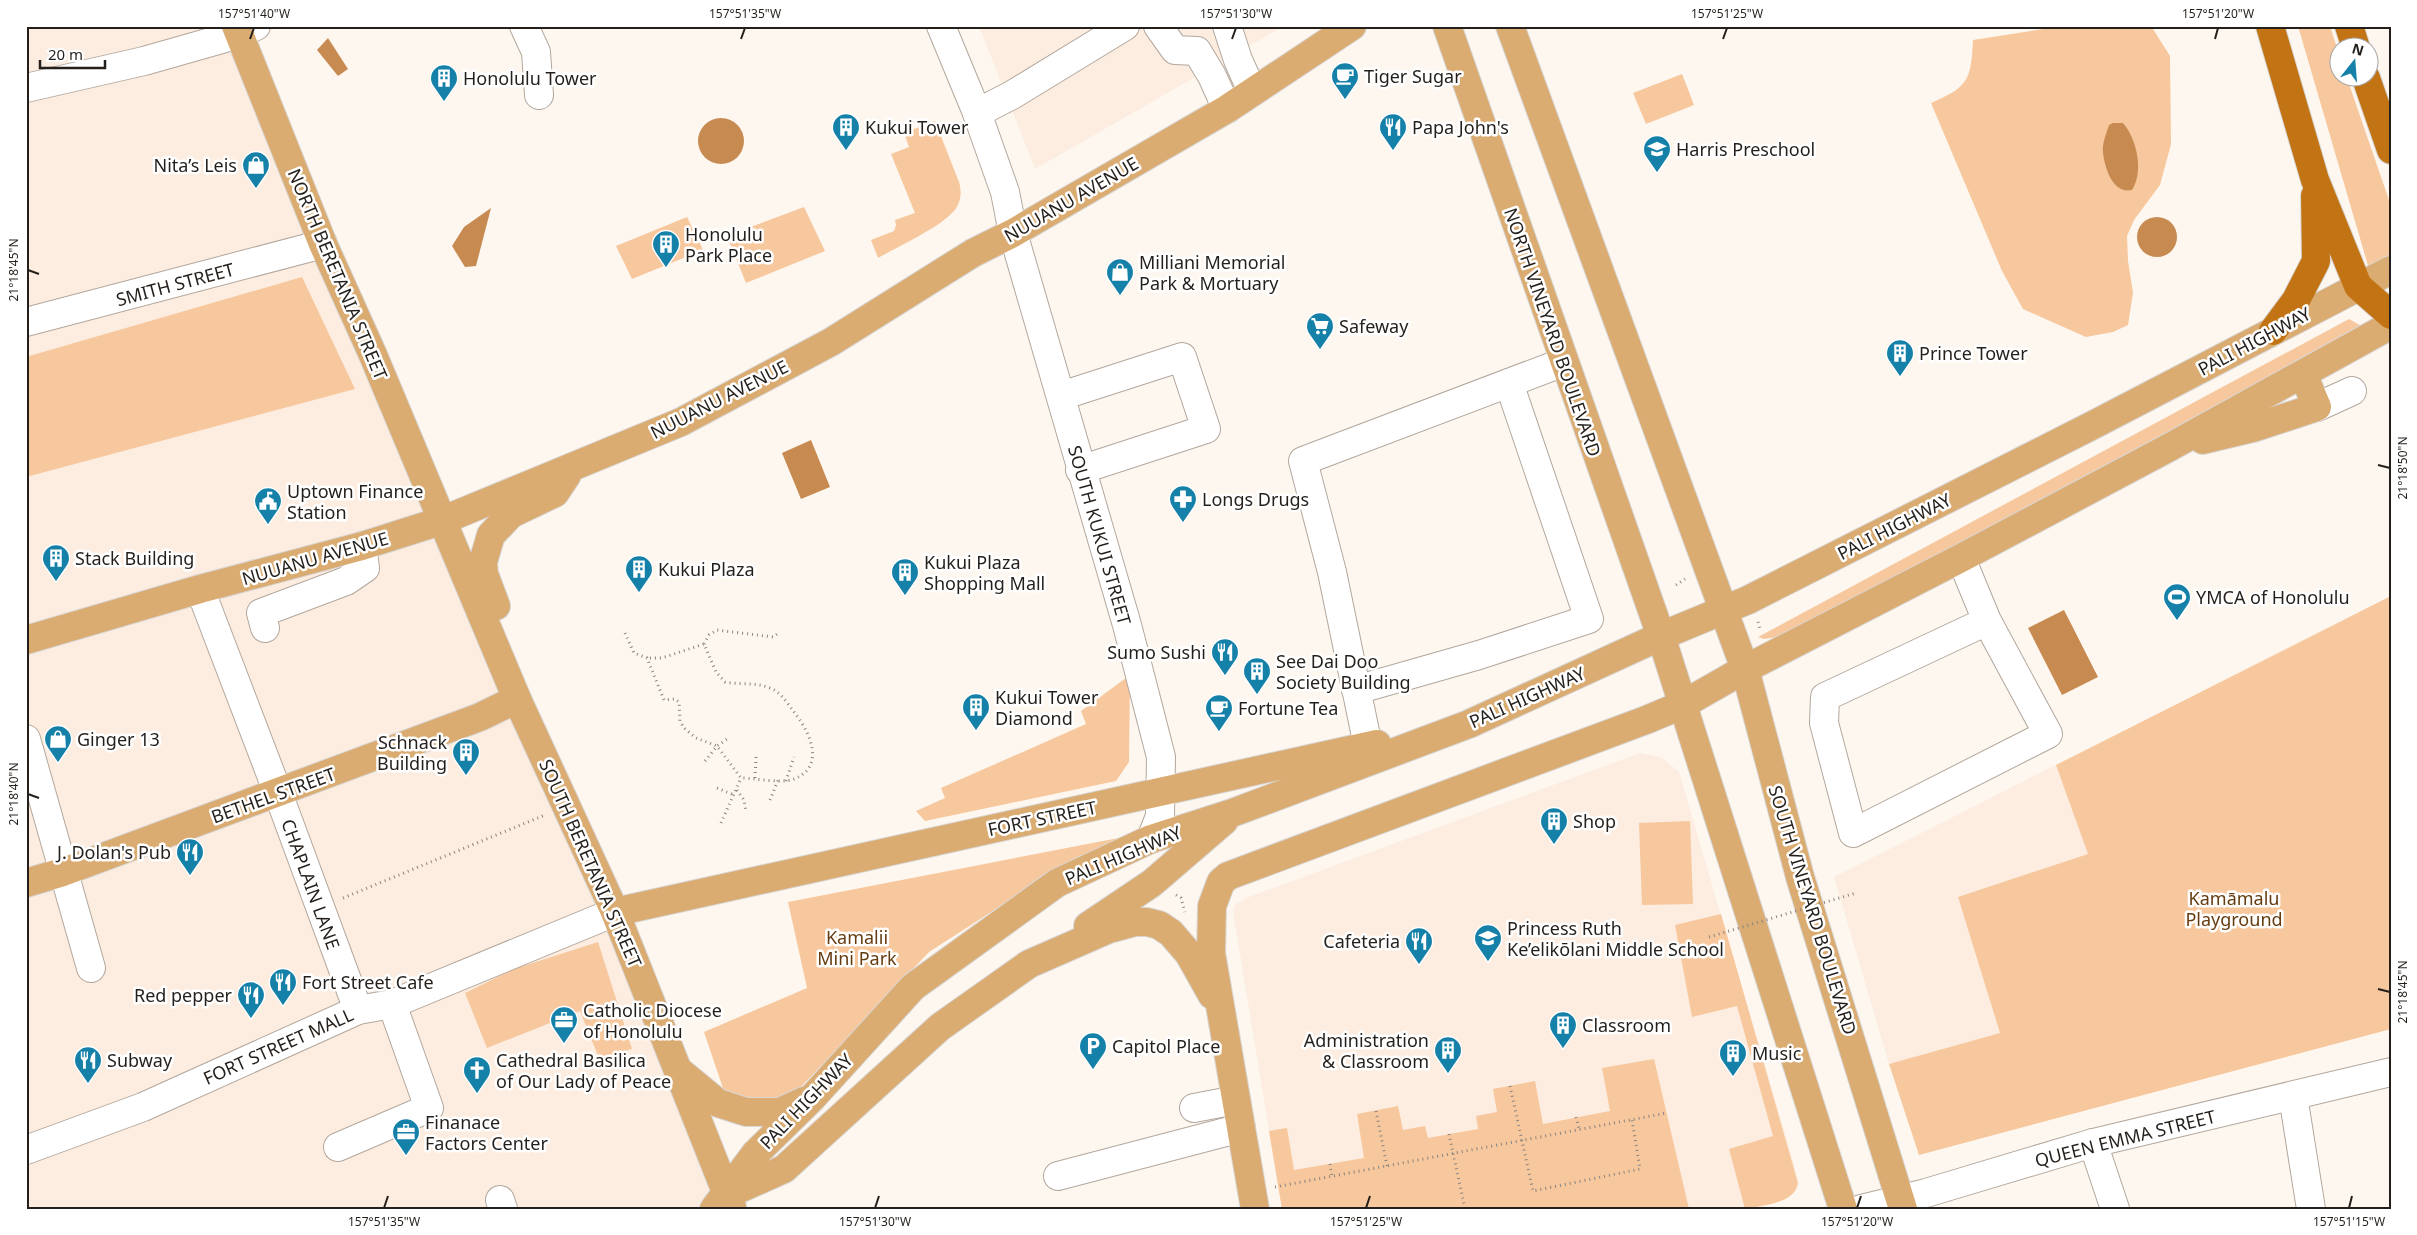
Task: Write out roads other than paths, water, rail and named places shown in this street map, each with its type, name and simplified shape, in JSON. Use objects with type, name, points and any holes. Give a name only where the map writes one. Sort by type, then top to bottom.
[{"type":"highway","points":[[2270,26],[2315,180],[2358,286],[2391,315]]},
{"type":"highway","points":[[2349,26],[2353,38]]},
{"type":"highway","points":[[2369,88],[2391,150]]},
{"type":"highway","points":[[2273,331],[2296,300],[2316,261],[2315,180]]},
{"type":"main road","name":"NUUANU AVENUE","points":[[26,640],[200,589],[362,546],[441,521],[681,422],[722,402],[831,342],[973,253],[1013,234],[1227,109],[1352,26]]},
{"type":"main road","name":"NORTH VINEYARD BOULEVARD","points":[[1447,26],[1661,636]]},
{"type":"main road","points":[[1510,26],[1724,611]]},
{"type":"main road","name":"NORTH BERETANIA STREET","points":[[243,29],[323,244],[373,355],[441,521]]},
{"type":"main road","name":"PALI HIGHWAY","points":[[724,1204],[755,1154],[812,1098],[913,987],[1057,883],[1151,839],[1232,813],[1469,724],[1661,636],[1724,611],[2095,424],[2391,270]]},
{"type":"main road","points":[[1255,1209],[1211,953],[1210,916],[1217,889],[1228,876],[1682,705],[1745,669],[2170,448],[2391,325]]},
{"type":"main road","points":[[2170,448],[2253,428],[2317,407],[2303,374]]},
{"type":"main road","points":[[517,699],[515,658],[484,574],[486,543],[496,527],[511,514],[554,493],[574,465]]},
{"type":"main road","name":"SOUTH BERETANIA STREET","points":[[441,521],[517,699],[615,912],[677,1069],[724,1204]]},
{"type":"main road","name":"SOUTH VINEYARD BOULEVARD","points":[[1724,611],[1745,669],[1800,877],[1902,1205]]},
{"type":"main road","points":[[1661,636],[1843,1209]]},
{"type":"main road","name":"BETHEL STREET","points":[[26,883],[63,872],[278,793],[480,717],[517,699]]},
{"type":"main road","name":"FORT STREET","points":[[615,912],[1469,724]]},
{"type":"main road","points":[[724,1204],[784,1169],[940,1026],[1029,964],[1152,883],[1232,813]]},
{"type":"main road","points":[[1029,964],[1109,929],[1135,922],[1147,922],[1159,925],[1171,933],[1180,943],[1189,954],[1221,1011]]},
{"type":"main road","points":[[677,1069],[718,1103],[746,1112],[780,1112],[812,1098]]},
{"type":"street","points":[[524,26],[536,52],[539,95]]},
{"type":"street","name":"SOUTH KUKUI STREET","points":[[940,26],[977,113],[1005,192],[1013,234],[1061,396],[1080,470],[1127,625],[1158,747],[1162,791],[1160,816],[1151,839]]},
{"type":"street","points":[[977,113],[1012,96],[1125,26]]},
{"type":"street","points":[[1158,26],[1175,50],[1197,50],[1212,76],[1227,109]]},
{"type":"street","points":[[1227,26],[1238,60],[1252,91]]},
{"type":"street","points":[[26,88],[144,62],[243,29]]},
{"type":"street","name":"SMITH STREET","points":[[26,322],[323,244]]},
{"type":"street","points":[[1061,396],[1182,357],[1206,429],[1080,470]]},
{"type":"street","points":[[1368,746],[1332,572],[1303,461],[1564,362]]},
{"type":"street","points":[[1356,690],[1480,655],[1589,619],[1510,383]]},
{"type":"street","points":[[2317,407],[2352,391]]},
{"type":"street","points":[[265,628],[261,613],[346,581],[366,568],[362,546]]},
{"type":"street","points":[[1961,558],[1987,621],[2048,734],[1854,833],[1824,723],[1825,697],[1987,621]]},
{"type":"street","name":"CHAPLAIN LANE","points":[[200,589],[358,1010]]},
{"type":"street","points":[[26,739],[92,968]]},
{"type":"street","name":"FORT STREET MALL","points":[[26,1150],[143,1107],[358,1010],[392,1004],[615,912]]},
{"type":"street","points":[[338,1147],[429,1108],[392,1004]]},
{"type":"street","name":"QUEEN EMMA STREET","points":[[1861,1209],[1902,1205],[2093,1143],[2391,1072]]},
{"type":"street","points":[[2293,1096],[2311,1209]]},
{"type":"street","points":[[1194,1108],[1236,1100]]},
{"type":"street","points":[[1058,1176],[1241,1128]]},
{"type":"street","points":[[2093,1143],[2115,1209]]},
{"type":"place","name":"Tiger Sugar","points":[[1345,100]]},
{"type":"place","name":"Honolulu Tower","points":[[444,102]]},
{"type":"place","name":"Kukui Tower","points":[[846,151]]},
{"type":"place","name":"Papa John's","points":[[1393,151]]},
{"type":"place","name":"Harris Preschool","points":[[1657,173]]},
{"type":"place","name":"Nita’s Leis","points":[[256,189]]},
{"type":"place","name":"Honolulu Park Place","points":[[666,268]]},
{"type":"place","name":"Milliani Memorial Park & Mortuary","points":[[1120,296]]},
{"type":"place","name":"Safeway","points":[[1320,350]]},
{"type":"place","name":"Prince Tower","points":[[1900,377]]},
{"type":"place","name":"Longs Drugs","points":[[1183,523]]},
{"type":"place","name":"Uptown Finance Station","points":[[268,525]]},
{"type":"place","name":"Stack Building","points":[[56,582]]},
{"type":"place","name":"Kukui Plaza","points":[[639,593]]},
{"type":"place","name":"Kukui Plaza Shopping Mall","points":[[905,596]]},
{"type":"place","name":"YMCA of Honolulu","points":[[2177,621]]},
{"type":"place","name":"Sumo Sushi","points":[[1225,676]]},
{"type":"place","name":"See Dai Doo Society Building","points":[[1257,695]]},
{"type":"place","name":"Kukui Tower Diamond","points":[[976,731]]},
{"type":"place","name":"Fortune Tea","points":[[1219,732]]},
{"type":"place","name":"Ginger 13","points":[[58,763]]},
{"type":"place","name":"Schnack Building","points":[[466,776]]},
{"type":"place","name":"Shop","points":[[1554,845]]},
{"type":"place","name":"J. Dolan's Pub","points":[[190,876]]},
{"type":"place","name":"Princess Ruth Ke’elikōlani Middle School","points":[[1488,962]]},
{"type":"place","name":"Cafeteria","points":[[1419,965]]},
{"type":"place","name":"Fort Street Cafe","points":[[283,1006]]},
{"type":"place","name":"Red pepper","points":[[251,1019]]},
{"type":"place","name":"Catholic Diocese of Honolulu","points":[[564,1044]]},
{"type":"place","name":"Classroom","points":[[1563,1049]]},
{"type":"place","name":"Capitol Place","points":[[1093,1070]]},
{"type":"place","name":"Administration & Classroom","points":[[1448,1074]]},
{"type":"place","name":"Music","points":[[1733,1077]]},
{"type":"place","name":"Subway","points":[[88,1084]]},
{"type":"place","name":"Cathedral Basilica of Our Lady of Peace","points":[[477,1094]]},
{"type":"place","name":"Finanace Factors Center","points":[[406,1156]]},
{"type":"park label","name":"Kamāmalu Playground","points":[[2234,908]]},
{"type":"park label","name":"Kamalii Mini Park","points":[[857,948]]}]
